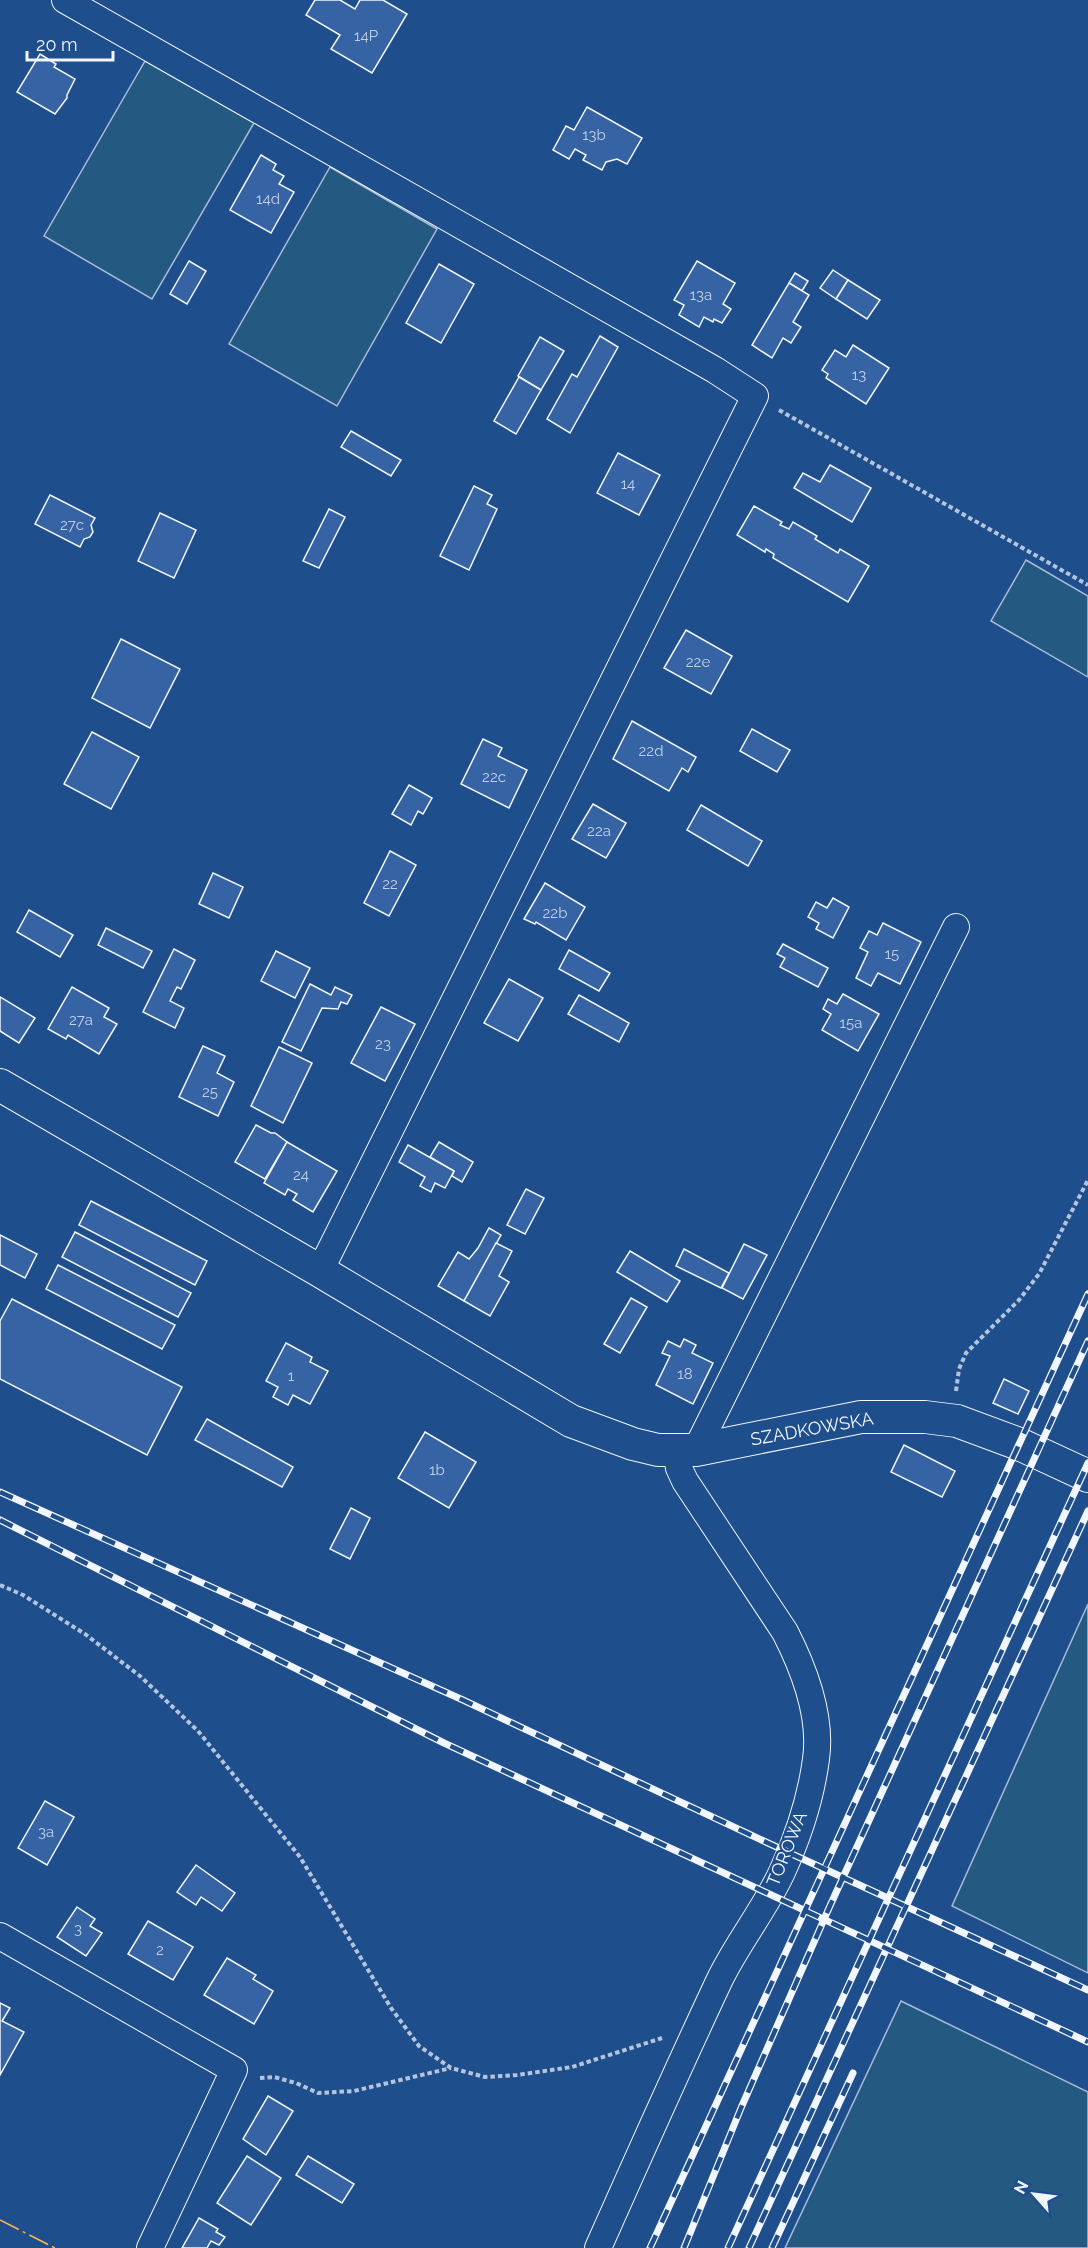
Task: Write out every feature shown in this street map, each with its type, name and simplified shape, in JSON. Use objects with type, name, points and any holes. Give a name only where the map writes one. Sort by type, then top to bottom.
[{"type":"street","points":[[65,0],[715,370],[755,396],[320,1271]]},
{"type":"street","points":[[686,1449],[956,927]]},
{"type":"street","name":"SZADKOWSKA","points":[[0,1085],[320,1271],[571,1421],[633,1444],[658,1450],[686,1449],[861,1417],[925,1416],[957,1421],[1019,1444],[1088,1476]]},
{"type":"street","name":"TOROWA","points":[[598,2248],[722,1976],[781,1873],[798,1830],[811,1787],[816,1756],[814,1715],[808,1686],[797,1657],[785,1632],[685,1481],[680,1468],[686,1449]]},
{"type":"street","points":[[0,1936],[234,2070],[150,2248]]},
{"type":"path","points":[[755,396],[1088,585]]},
{"type":"path","points":[[957,1421],[956,1384],[966,1353],[1019,1300],[1039,1274],[1088,1180]]},
{"type":"path","points":[[0,1585],[23,1595],[85,1634],[140,1676],[198,1731],[300,1857],[391,2008],[418,2046],[451,2068],[485,2077],[517,2075],[572,2067],[667,2036],[695,2034]]},
{"type":"path","points":[[234,2070],[253,2078],[274,2077],[296,2083],[318,2093],[354,2091],[451,2068]]},
{"type":"shaded area","points":[[145,61],[254,123],[152,299],[44,236]]},
{"type":"shaded area","points":[[330,167],[437,229],[337,406],[229,344]]},
{"type":"shaded area","points":[[1026,560],[1088,596],[1088,677],[991,621]]},
{"type":"shaded area","points":[[1088,1604],[1088,1973],[952,1906]]},
{"type":"shaded area","points":[[901,2001],[1088,2092],[1088,2248],[785,2248]]},
{"type":"building","points":[[315,0],[340,0],[355,9],[360,0],[383,0],[407,14],[372,73],[331,49],[340,35],[306,15]]},
{"type":"building","points":[[40,54],[56,64],[54,67],[75,79],[67,98],[55,114],[17,92]]},
{"type":"building","points":[[587,107],[642,138],[627,164],[617,159],[606,162],[602,170],[583,160],[586,155],[575,149],[569,159],[553,150],[566,126],[574,130]]},
{"type":"building","points":[[261,155],[276,164],[273,170],[284,176],[279,184],[294,192],[271,233],[230,210]]},
{"type":"building","points":[[189,261],[206,271],[187,304],[170,294]]},
{"type":"building","points":[[697,261],[735,283],[723,304],[731,309],[722,323],[714,319],[713,322],[704,317],[699,327],[679,315],[684,305],[674,300]]},
{"type":"building","points":[[439,264],[474,284],[441,343],[406,323]]},
{"type":"building","points":[[833,270],[848,280],[836,299],[820,288]]},
{"type":"building","points":[[795,273],[808,281],[802,291],[789,283]]},
{"type":"building","points":[[848,280],[880,300],[867,319],[836,299]]},
{"type":"building","points":[[789,283],[809,295],[793,322],[801,327],[791,343],[783,338],[772,358],[752,345]]},
{"type":"building","points":[[600,336],[618,347],[570,433],[547,419],[572,374],[577,377]]},
{"type":"building","points":[[540,337],[564,351],[541,390],[518,376]]},
{"type":"building","points":[[853,345],[889,368],[866,404],[826,378],[828,374],[822,370],[835,350],[846,357]]},
{"type":"building","points":[[519,377],[541,390],[516,434],[494,421]]},
{"type":"building","points":[[351,431],[401,460],[391,476],[341,447]]},
{"type":"building","points":[[618,453],[660,475],[639,515],[597,493]]},
{"type":"building","points":[[830,465],[871,488],[852,522],[794,488],[803,473],[820,482]]},
{"type":"building","points":[[474,486],[492,495],[487,504],[497,509],[469,570],[440,556]]},
{"type":"building","points":[[50,495],[95,518],[91,525],[93,532],[90,537],[84,539],[80,547],[35,524]]},
{"type":"building","points":[[754,506],[782,522],[780,525],[789,529],[793,522],[817,536],[815,539],[838,553],[840,549],[869,566],[848,602],[773,558],[774,554],[766,549],[765,552],[737,535]]},
{"type":"building","points":[[329,509],[345,517],[319,568],[303,561]]},
{"type":"building","points":[[160,513],[196,530],[174,578],[138,561]]},
{"type":"building","points":[[686,630],[732,656],[711,694],[664,668]]},
{"type":"building","points":[[121,639],[180,669],[150,728],[92,698]]},
{"type":"building","points":[[632,721],[696,757],[688,772],[682,768],[669,791],[613,759]]},
{"type":"building","points":[[752,729],[790,750],[777,772],[740,751]]},
{"type":"building","points":[[92,732],[139,757],[111,809],[64,784]]},
{"type":"building","points":[[483,739],[502,748],[498,756],[527,770],[509,808],[461,784]]},
{"type":"building","points":[[409,785],[432,798],[423,814],[418,811],[411,825],[392,814]]},
{"type":"building","points":[[593,804],[626,823],[606,858],[572,839]]},
{"type":"building","points":[[701,805],[762,841],[748,866],[687,830]]},
{"type":"building","points":[[390,851],[416,865],[389,916],[364,903]]},
{"type":"building","points":[[213,873],[243,887],[229,918],[199,904]]},
{"type":"building","points":[[545,883],[585,907],[566,940],[536,922],[535,924],[524,919]]},
{"type":"building","points":[[833,898],[849,907],[833,938],[816,929],[819,923],[808,917],[816,902],[827,908]]},
{"type":"building","points":[[29,910],[73,935],[60,957],[17,932]]},
{"type":"building","points":[[883,923],[921,942],[900,984],[878,973],[871,986],[856,978],[868,952],[860,948],[869,931],[877,935]]},
{"type":"building","points":[[106,928],[152,951],[143,968],[98,945]]},
{"type":"building","points":[[783,944],[828,968],[818,987],[780,967],[785,958],[777,954]]},
{"type":"building","points":[[174,949],[195,960],[181,989],[177,987],[170,1001],[184,1008],[175,1028],[143,1012]]},
{"type":"building","points":[[569,950],[610,973],[599,991],[559,969]]},
{"type":"building","points":[[276,951],[310,968],[295,998],[261,981]]},
{"type":"building","points":[[509,979],[543,998],[518,1041],[484,1023]]},
{"type":"building","points":[[310,984],[331,995],[335,987],[352,995],[347,1004],[341,1002],[338,1009],[322,1008],[301,1051],[282,1042]]},
{"type":"building","points":[[72,987],[109,1008],[104,1017],[117,1024],[99,1054],[68,1035],[66,1039],[48,1029]]},
{"type":"building","points":[[843,994],[879,1014],[858,1051],[822,1030],[831,1014],[823,1009],[828,999],[837,1004]]},
{"type":"building","points":[[579,995],[629,1023],[619,1042],[568,1014]]},
{"type":"building","points":[[0,997],[35,1018],[19,1043],[0,1031]]},
{"type":"building","points":[[381,1007],[415,1024],[385,1081],[351,1063]]},
{"type":"building","points":[[203,1046],[225,1056],[217,1073],[234,1082],[218,1116],[179,1097]]},
{"type":"building","points":[[279,1047],[312,1063],[283,1123],[251,1106]]},
{"type":"building","points":[[256,1125],[275,1133],[287,1142],[265,1179],[235,1162]]},
{"type":"building","points":[[287,1142],[337,1171],[313,1212],[293,1200],[297,1194],[288,1189],[285,1195],[264,1183]]},
{"type":"building","points":[[439,1142],[473,1162],[462,1182],[452,1176],[454,1171],[430,1157]]},
{"type":"building","points":[[408,1145],[454,1171],[445,1188],[435,1183],[431,1192],[420,1186],[425,1177],[399,1162]]},
{"type":"building","points":[[526,1189],[544,1198],[525,1234],[507,1225]]},
{"type":"building","points":[[91,1201],[207,1261],[195,1285],[79,1225]]},
{"type":"building","points":[[489,1228],[501,1235],[464,1301],[438,1286],[458,1252],[469,1259]]},
{"type":"building","points":[[75,1232],[191,1293],[178,1317],[62,1257]]},
{"type":"building","points":[[0,1235],[37,1254],[25,1278],[0,1265]]},
{"type":"building","points":[[496,1243],[512,1251],[499,1276],[509,1282],[490,1316],[464,1301]]},
{"type":"building","points":[[744,1244],[767,1255],[743,1299],[722,1288]]},
{"type":"building","points":[[684,1249],[729,1273],[721,1288],[676,1266]]},
{"type":"building","points":[[630,1251],[680,1281],[667,1302],[617,1272]]},
{"type":"building","points":[[58,1265],[175,1325],[162,1349],[46,1289]]},
{"type":"building","points":[[631,1298],[647,1307],[620,1353],[604,1344]]},
{"type":"building","points":[[12,1299],[182,1387],[147,1455],[0,1379],[0,1321]]},
{"type":"building","points":[[684,1339],[696,1345],[692,1353],[713,1363],[693,1404],[656,1385],[670,1356],[662,1353],[668,1341],[680,1347]]},
{"type":"building","points":[[286,1343],[312,1357],[310,1362],[328,1371],[310,1404],[293,1395],[288,1405],[273,1397],[278,1387],[266,1381]]},
{"type":"building","points":[[1004,1379],[1029,1391],[1018,1414],[993,1403]]},
{"type":"building","points":[[207,1419],[293,1467],[282,1487],[195,1440]]},
{"type":"building","points":[[425,1432],[476,1462],[449,1508],[398,1478]]},
{"type":"building","points":[[904,1445],[955,1471],[942,1497],[891,1472]]},
{"type":"building","points":[[351,1508],[370,1518],[350,1559],[330,1549]]},
{"type":"building","points":[[45,1801],[74,1817],[47,1865],[18,1848]]},
{"type":"building","points":[[196,1865],[235,1893],[222,1911],[201,1897],[196,1905],[177,1892]]},
{"type":"building","points":[[77,1907],[95,1919],[90,1926],[102,1933],[86,1956],[57,1937]]},
{"type":"building","points":[[148,1921],[193,1947],[173,1980],[128,1954]]},
{"type":"building","points":[[227,1958],[256,1975],[253,1979],[273,1991],[254,2024],[204,1995]]},
{"type":"building","points":[[0,2003],[10,2008],[2,2021],[24,2032],[0,2075]]},
{"type":"building","points":[[268,2096],[293,2111],[266,2155],[243,2139]]},
{"type":"building","points":[[247,2156],[281,2178],[251,2225],[217,2203]]},
{"type":"building","points":[[308,2156],[354,2184],[342,2203],[296,2175]]},
{"type":"building","points":[[199,2218],[218,2229],[216,2232],[225,2237],[219,2245],[211,2241],[207,2248],[182,2248]]},
{"type":"railway","points":[[650,2248],[1088,1294]]},
{"type":"railway","points":[[684,2248],[741,2108],[829,1908],[1088,1341]]},
{"type":"railway","points":[[728,2248],[1088,1463]]},
{"type":"railway","points":[[0,1492],[463,1700],[1088,1990]]},
{"type":"railway","points":[[749,2248],[1088,1511]]},
{"type":"railway","points":[[0,1520],[444,1743],[1088,2042]]},
{"type":"railway","points":[[772,2248],[853,2073]]},
{"type":"power","points":[[0,2220],[55,2248]]}]
